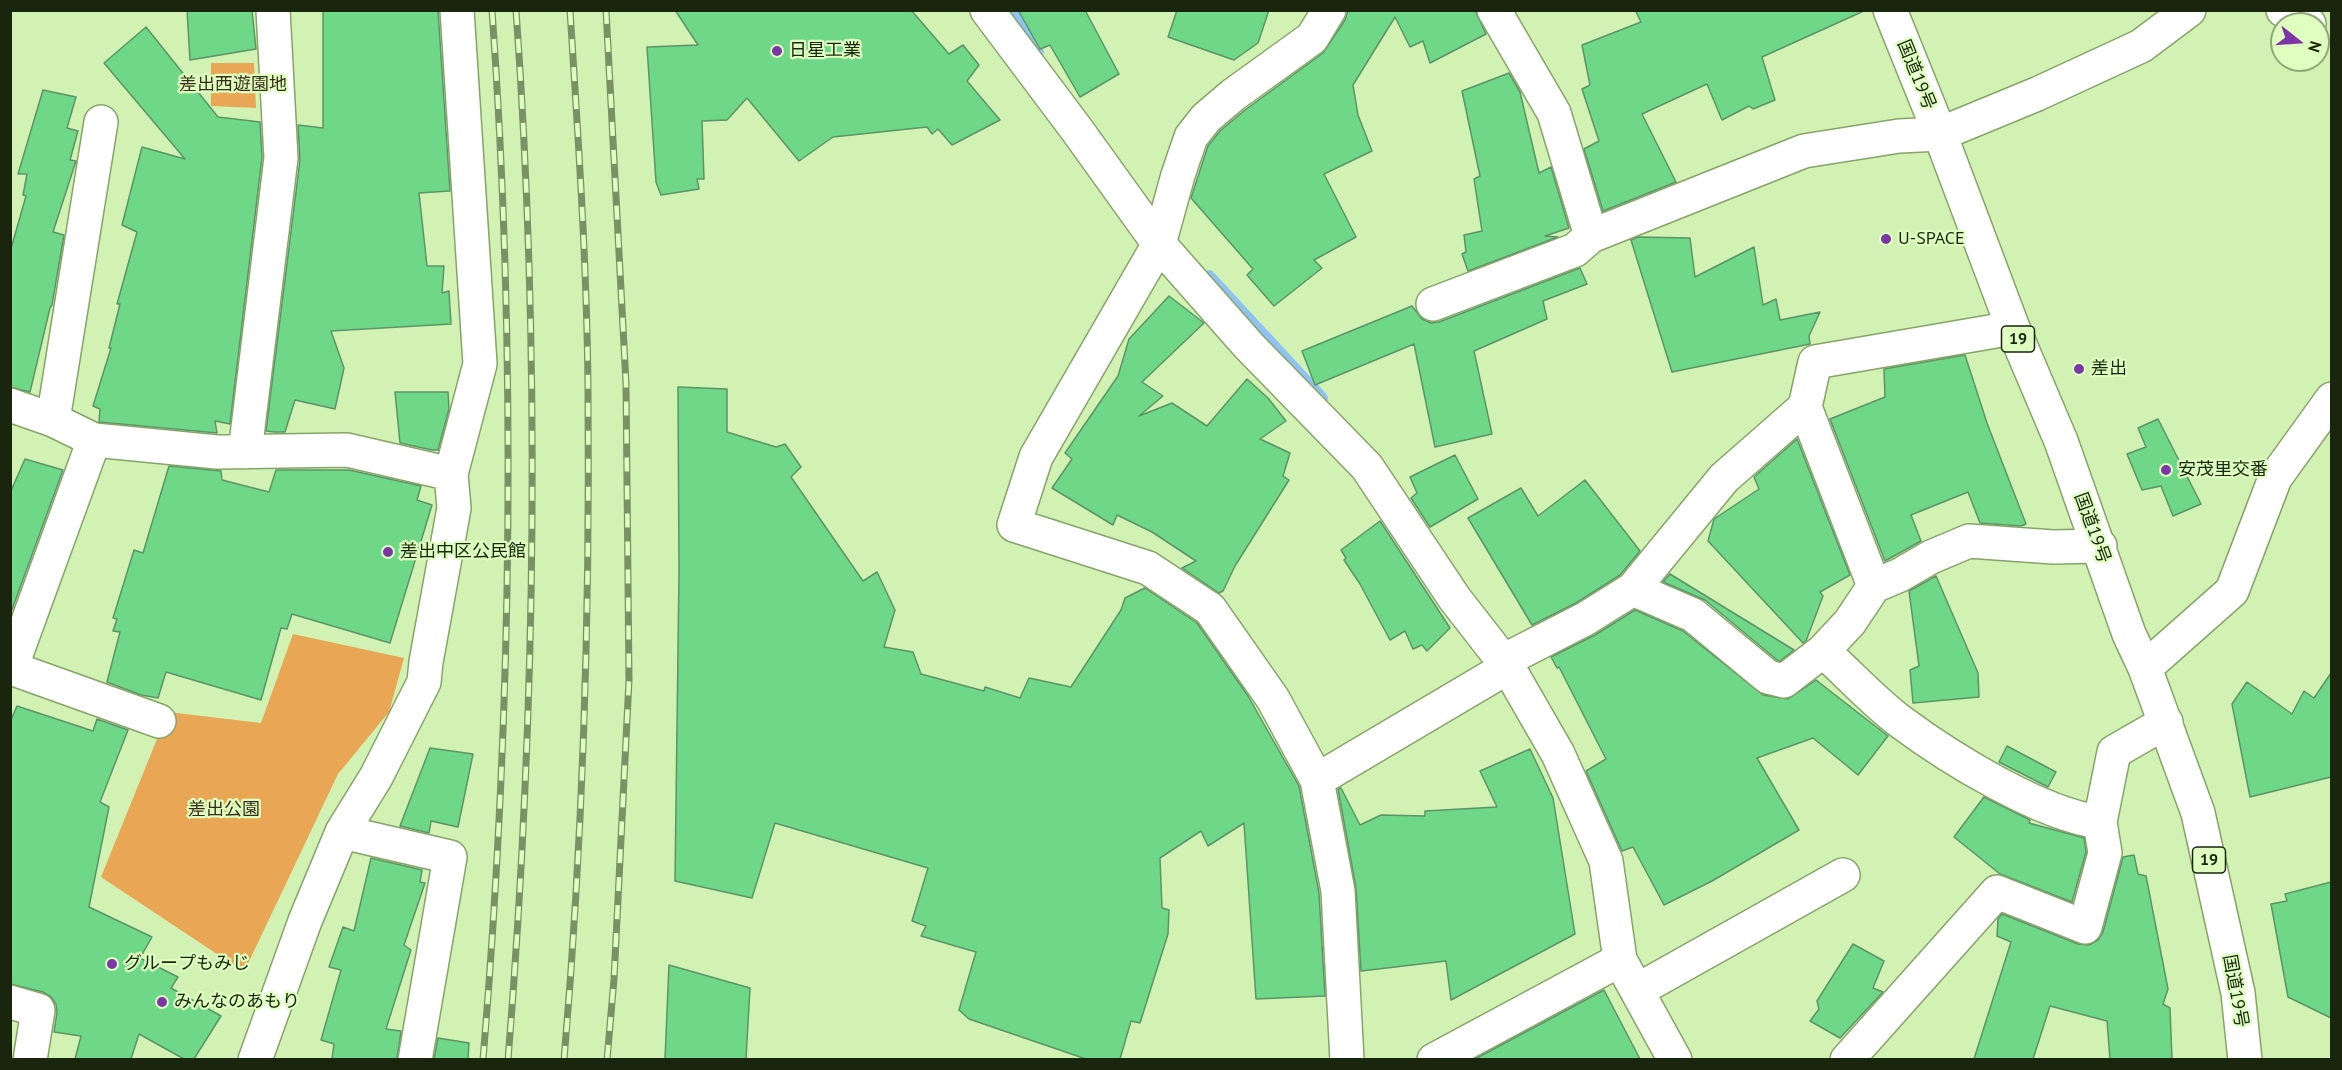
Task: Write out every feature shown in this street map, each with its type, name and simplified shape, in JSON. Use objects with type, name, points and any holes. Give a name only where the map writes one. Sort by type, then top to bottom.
[{"type":"main road","points":[[245,452],[281,158],[273,10]]},
{"type":"main road","points":[[255,1059],[305,921],[342,832],[376,777],[424,682],[454,508],[451,474],[480,364],[457,10]]},
{"type":"main road","points":[[987,10],[1159,244],[1249,346],[1367,467],[1455,599],[1505,664],[1558,754],[1606,861],[1620,960],[1675,1059]]},
{"type":"main road","points":[[1329,10],[1312,38],[1224,102],[1206,118],[1191,137],[1159,244],[1036,457],[1014,525],[1148,568],[1210,609],[1273,699],[1317,780],[1338,891],[1347,1059]]},
{"type":"main road","points":[[1494,10],[1554,113],[1592,236]]},
{"type":"main road","name":"国道19号","points":[[1890,10],[1940,134],[2013,328],[2061,441],[2100,546],[2129,634],[2166,722],[2198,813],[2238,993],[2245,1059]]},
{"type":"main road","points":[[1433,304],[1575,250],[1592,236],[1804,151],[1899,136],[1940,134],[2037,94],[2141,46],[2190,10]]},
{"type":"main road","points":[[53,420],[101,122]]},
{"type":"main road","points":[[1874,586],[1805,407],[1815,362],[2013,328]]},
{"type":"main road","points":[[2145,668],[2232,591],[2275,478],[2331,399]]},
{"type":"main road","points":[[10,405],[53,420],[94,440],[217,452],[347,450],[451,474]]},
{"type":"main road","points":[[1317,780],[1505,664],[1586,619],[1633,589],[1643,573],[1724,478],[1805,407]]},
{"type":"main road","points":[[94,440],[12,668],[159,721]]},
{"type":"main road","points":[[1633,589],[1693,615],[1768,677],[1784,681],[1823,651],[1850,622],[1874,586],[1969,541],[2053,547],[2100,546]]},
{"type":"main road","points":[[1823,651],[1900,721],[1968,767],[2034,801],[2084,820],[2100,822]]},
{"type":"main road","points":[[1847,1059],[1997,892],[2085,927],[2105,853],[2100,822],[2114,752],[2166,722]]},
{"type":"main road","points":[[342,832],[450,857],[415,1059]]},
{"type":"main road","points":[[1638,990],[1843,875]]},
{"type":"main road","points":[[1434,1059],[1620,960]]},
{"type":"main road","points":[[10,1002],[38,1010],[30,1059]]},
{"type":"green space","name":"差出西遊園地","points":[[211,63],[254,63],[256,108],[211,106]]},
{"type":"green space","name":"差出公園","points":[[293,634],[404,658],[389,712],[338,774],[244,972],[101,877],[168,712],[261,723]]},
{"type":"building","points":[[187,10],[252,10],[256,49],[190,60]]},
{"type":"building","points":[[323,10],[438,10],[450,191],[419,193],[427,266],[444,266],[442,293],[449,291],[451,324],[331,331],[344,368],[335,409],[295,400],[285,432],[266,431],[300,160],[298,125],[323,128]]},
{"type":"building","points":[[675,10],[911,10],[949,54],[963,45],[979,65],[967,81],[1000,120],[952,145],[938,129],[932,134],[927,127],[833,137],[799,161],[747,98],[727,120],[702,121],[704,179],[697,179],[699,189],[661,195],[656,182],[647,47],[698,45]]},
{"type":"building","points":[[1018,10],[1085,10],[1119,74],[1080,97],[1050,45],[1040,49]]},
{"type":"building","points":[[1177,10],[1269,10],[1258,43],[1234,60],[1168,37]]},
{"type":"building","points":[[1348,10],[1475,10],[1486,34],[1430,63],[1423,41],[1410,47],[1395,17],[1353,85],[1358,115],[1372,151],[1324,174],[1356,237],[1314,260],[1322,268],[1274,306],[1247,275],[1253,269],[1191,198],[1208,146],[1220,131],[1323,53],[1345,20]]},
{"type":"building","points":[[1635,10],[1866,10],[1762,57],[1775,100],[1753,109],[1749,106],[1722,120],[1707,84],[1642,114],[1676,182],[1603,211],[1584,149],[1599,141],[1582,89],[1590,85],[1582,45],[1641,22]]},
{"type":"building","points":[[146,27],[218,117],[260,122],[262,157],[230,424],[215,421],[217,433],[99,422],[100,409],[93,406],[111,348],[109,348],[120,304],[117,304],[137,232],[122,225],[142,147],[185,159],[104,63]]},
{"type":"building","points":[[1509,73],[1520,92],[1539,173],[1551,167],[1569,228],[1545,236],[1558,237],[1468,271],[1462,254],[1466,252],[1464,235],[1482,231],[1474,179],[1480,176],[1462,91]]},
{"type":"building","points":[[43,90],[76,97],[67,128],[78,131],[70,160],[76,161],[53,232],[64,235],[52,305],[30,392],[10,387],[10,252],[26,196],[23,195],[27,174],[18,174]]},
{"type":"building","points":[[1638,237],[1690,238],[1695,277],[1754,247],[1763,305],[1776,299],[1780,320],[1820,312],[1809,336],[1810,344],[1672,372],[1631,240]]},
{"type":"building","points":[[1580,268],[1587,284],[1543,301],[1547,319],[1474,351],[1492,434],[1435,447],[1414,344],[1315,385],[1302,351],[1412,306],[1422,319],[1431,323],[1439,322]]},
{"type":"building","points":[[1169,296],[1204,323],[1142,382],[1163,396],[1139,416],[1172,403],[1207,426],[1247,379],[1268,398],[1286,421],[1260,439],[1290,453],[1283,476],[1289,480],[1235,566],[1223,591],[1219,593],[1182,568],[1196,561],[1152,532],[1117,515],[1113,525],[1052,488],[1072,459],[1065,453],[1118,376],[1129,339]]},
{"type":"building","points":[[1965,355],[1987,423],[2026,524],[2021,526],[1980,523],[1968,492],[1911,515],[1921,541],[1885,561],[1830,419],[1885,397],[1884,369]]},
{"type":"building","points":[[678,387],[727,389],[727,432],[776,447],[785,444],[801,467],[791,477],[863,581],[877,572],[895,610],[884,647],[913,652],[921,674],[984,691],[985,687],[1020,698],[1029,678],[1071,687],[1121,610],[1125,598],[1145,588],[1197,623],[1248,696],[1299,786],[1319,893],[1325,996],[1256,999],[1244,823],[1208,846],[1201,831],[1160,858],[1162,908],[1169,910],[1168,934],[1140,1023],[1131,1021],[1120,1059],[1086,1059],[969,1019],[959,1010],[976,952],[921,936],[926,926],[912,921],[928,868],[775,823],[752,898],[675,881],[679,572]]},
{"type":"building","points":[[395,392],[448,392],[449,409],[438,450],[400,443]]},
{"type":"building","points":[[2158,419],[2201,504],[2173,516],[2161,486],[2142,490],[2127,454],[2146,447],[2138,428]]},
{"type":"building","points":[[1797,439],[1850,575],[1820,592],[1823,596],[1806,641],[1803,643],[1708,541],[1714,519],[1759,489],[1754,477]]},
{"type":"building","points":[[1455,455],[1478,499],[1430,527],[1411,498],[1417,493],[1410,477]]},
{"type":"building","points":[[25,459],[63,470],[10,615],[10,493]]},
{"type":"building","points":[[169,466],[221,471],[222,480],[269,492],[276,470],[349,470],[421,486],[417,500],[432,505],[390,643],[292,614],[287,629],[281,628],[261,700],[166,672],[158,698],[141,695],[107,682],[120,632],[113,631],[117,619],[113,618],[134,550],[143,553]]},
{"type":"building","points":[[1585,480],[1640,551],[1620,575],[1576,603],[1532,625],[1468,518],[1521,488],[1538,516]]},
{"type":"building","points":[[1380,521],[1450,628],[1427,651],[1422,645],[1413,649],[1405,631],[1390,640],[1360,584],[1344,560],[1346,558],[1341,550]]},
{"type":"building","points":[[1670,574],[1794,650],[1780,661],[1777,660],[1705,600],[1663,582]]},
{"type":"building","points":[[1936,576],[1978,673],[1979,697],[1913,703],[1910,670],[1919,666],[1909,591]]},
{"type":"building","points":[[1635,610],[1683,631],[1763,695],[1788,699],[1816,680],[1888,736],[1858,775],[1813,738],[1757,758],[1799,830],[1712,881],[1664,905],[1633,847],[1622,851],[1586,771],[1606,759],[1559,667],[1557,668],[1551,657],[1595,635]]},
{"type":"building","points":[[2331,673],[2331,777],[2250,797],[2232,704],[2247,682],[2292,714],[2304,691],[2314,698]]},
{"type":"building","points":[[17,706],[93,731],[97,719],[128,730],[100,802],[109,807],[89,907],[152,937],[140,958],[178,977],[171,988],[221,1016],[194,1059],[184,1059],[139,1034],[131,1059],[75,1059],[81,1036],[54,1032],[57,1012],[56,1004],[51,997],[43,992],[10,984],[10,722]]},
{"type":"building","points":[[2007,746],[2056,772],[2048,787],[1999,762]]},
{"type":"building","points":[[430,748],[473,754],[458,827],[431,821],[429,833],[400,826]]},
{"type":"building","points":[[1530,749],[1553,798],[1575,934],[1451,1000],[1446,961],[1361,971],[1356,888],[1338,789],[1341,788],[1360,825],[1381,815],[1425,816],[1425,811],[1497,807],[1480,771]]},
{"type":"building","points":[[1984,797],[2030,820],[2029,823],[2084,838],[2086,852],[2072,902],[2000,874],[1954,837]]},
{"type":"building","points":[[2134,855],[2138,874],[2146,876],[2168,989],[2163,1004],[2170,1008],[2172,1059],[2110,1059],[2107,1021],[2050,1006],[2033,1059],[1974,1059],[2011,942],[1997,936],[1998,919],[2002,914],[2078,944],[2089,945],[2098,940],[2103,932],[2123,857]]},
{"type":"building","points":[[371,858],[422,870],[420,882],[425,883],[404,945],[411,950],[386,1029],[401,1031],[397,1059],[332,1059],[334,1044],[321,1040],[341,970],[329,967],[343,927],[354,931]]},
{"type":"building","points":[[2331,882],[2331,1018],[2288,997],[2271,904],[2287,901],[2285,894]]},
{"type":"building","points":[[1853,944],[1884,961],[1873,988],[1883,992],[1840,1038],[1810,1021],[1819,1009],[1817,1001]]},
{"type":"building","points":[[669,965],[750,988],[746,1059],[665,1059]]},
{"type":"building","points":[[1604,990],[1640,1059],[1475,1059]]},
{"type":"building","points":[[438,1038],[469,1043],[468,1059],[434,1059]]},
{"type":"waterway","points":[[1010,10],[1038,52]]},
{"type":"waterway","points":[[1209,276],[1322,398]]},
{"type":"railway","points":[[483,1060],[500,798],[508,535],[505,272],[492,10]]},
{"type":"railway","points":[[508,1060],[525,798],[532,535],[529,272],[516,10]]},
{"type":"railway","points":[[564,1060],[576,893],[584,725],[588,557],[586,295],[570,10]]},
{"type":"railway","points":[[606,10],[626,383],[629,680],[614,979],[607,1060]]},
{"type":"place","name":"日星工業","points":[[777,51]]},
{"type":"place","name":"U-SPACE","points":[[1886,239]]},
{"type":"place","name":"差出","points":[[2079,369]]},
{"type":"place","name":"安茂里交番","points":[[2166,470]]},
{"type":"place","name":"差出中区公民館","points":[[388,552]]},
{"type":"place","name":"グループもみじ","points":[[112,964]]},
{"type":"place","name":"みんなのあもり","points":[[162,1002]]}]
